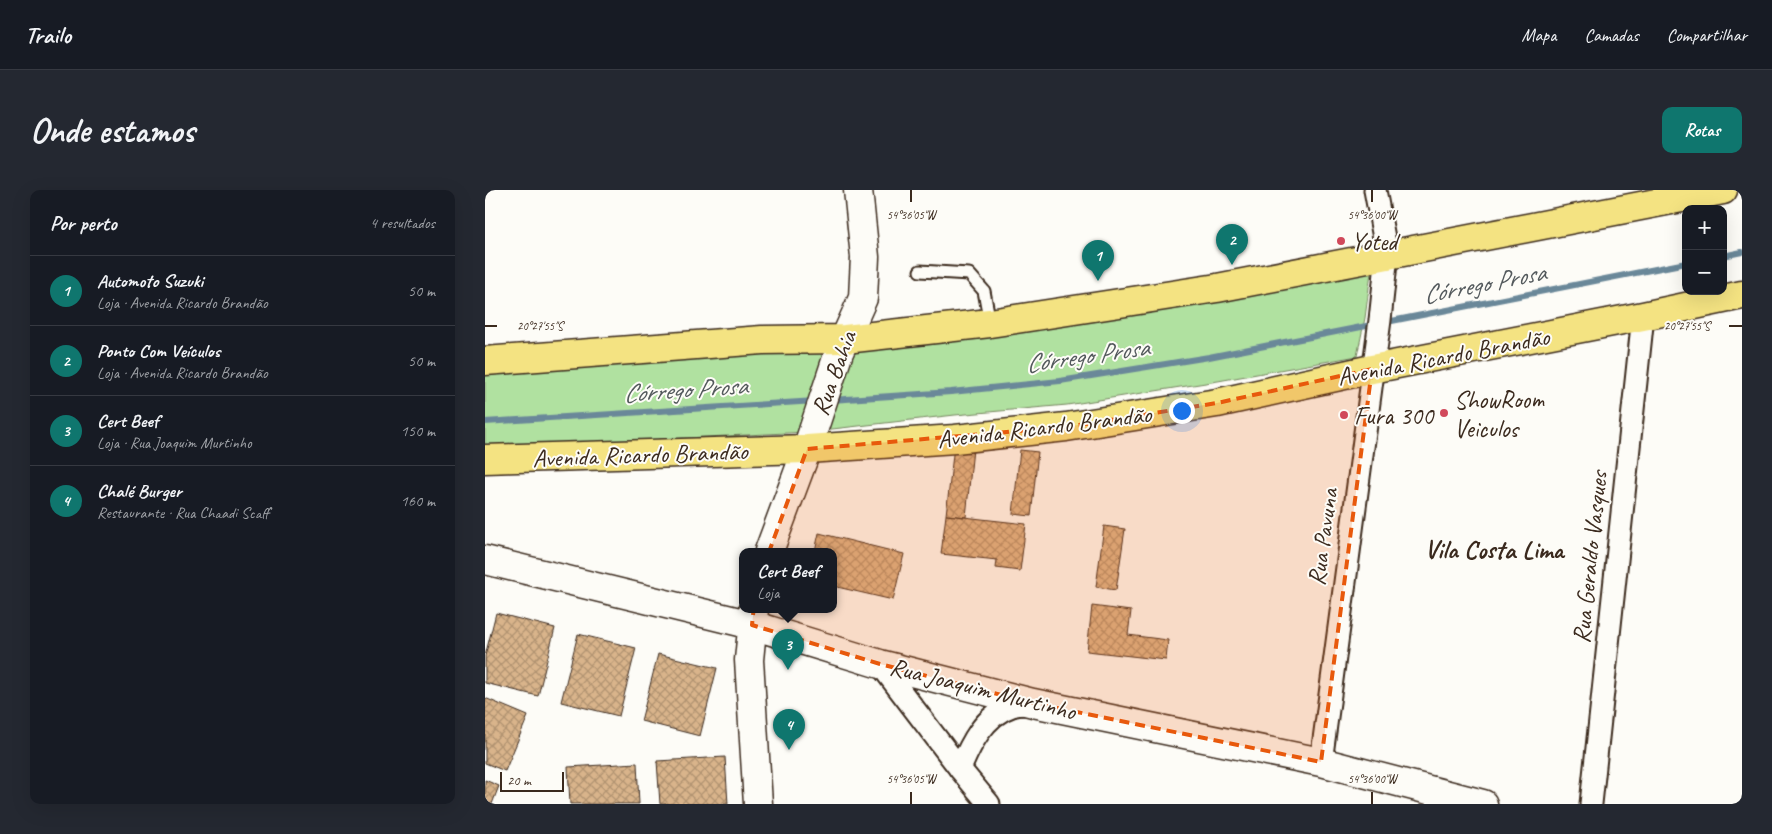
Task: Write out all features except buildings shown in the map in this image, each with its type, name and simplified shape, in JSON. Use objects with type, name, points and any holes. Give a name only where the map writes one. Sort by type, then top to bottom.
[{"type":"main road","name":"Rua Bahia","points":[[770,548],[842,346],[863,298],[865,257],[858,190]]},
{"type":"main road","points":[[485,361],[762,340],[842,346],[1386,262],[1723,190]]},
{"type":"main road","name":"Avenida Ricardo Brandão","points":[[485,459],[810,438],[955,439],[1066,427],[1217,403],[1374,357],[1643,316],[1742,295]]},
{"type":"main road","name":"Rua Joaquim Murtinho","points":[[485,560],[753,617],[880,664],[1033,703],[1321,762],[1483,804]]},
{"type":"main road","points":[[753,617],[749,660],[757,804]]},
{"type":"street","name":"Rua Pavuna","points":[[1321,762],[1380,320],[1386,262],[1375,190]]},
{"type":"street","name":"Rua Geraldo Vasques","points":[[1591,804],[1643,316]]},
{"type":"street","points":[[880,664],[959,769],[989,804]]},
{"type":"street","points":[[959,769],[973,739],[986,724],[1002,711],[1012,706],[1033,703]]},
{"type":"lane","points":[[920,271],[969,274],[985,291],[990,323]]},
{"type":"highlighted area","points":[[1372,369],[1321,762],[1033,703],[880,664],[752,625],[756,587],[807,449],[1066,427],[1217,403]]},
{"type":"green space","points":[[1371,272],[1365,318],[1357,356],[1067,405],[955,415],[806,432],[485,448],[485,370],[949,342],[1057,327],[1218,297]]},
{"type":"waterway","name":"Córrego Prosa","points":[[1727,255],[1742,252]]},
{"type":"waterway","name":"Córrego Prosa","points":[[831,400],[951,392],[1060,381],[1209,357],[1682,264]]},
{"type":"waterway","name":"Córrego Prosa","points":[[485,422],[816,401]]},
{"type":"place","name":"Yoted","points":[[1341,241]]},
{"type":"place","name":"Ponto Com Veículos","points":[[1232,265]]},
{"type":"place","name":"Automoto Suzuki","points":[[1098,281]]},
{"type":"place","name":"ShowRoom Veiculos","points":[[1444,413]]},
{"type":"place","name":"Fura 300","points":[[1344,415]]},
{"type":"place","name":"Cert Beef","points":[[788,670]]},
{"type":"place","name":"Chalé Burger","points":[[789,750]]},
{"type":"district","name":"Vila Costa Lima","points":[[1494,549]]}]
